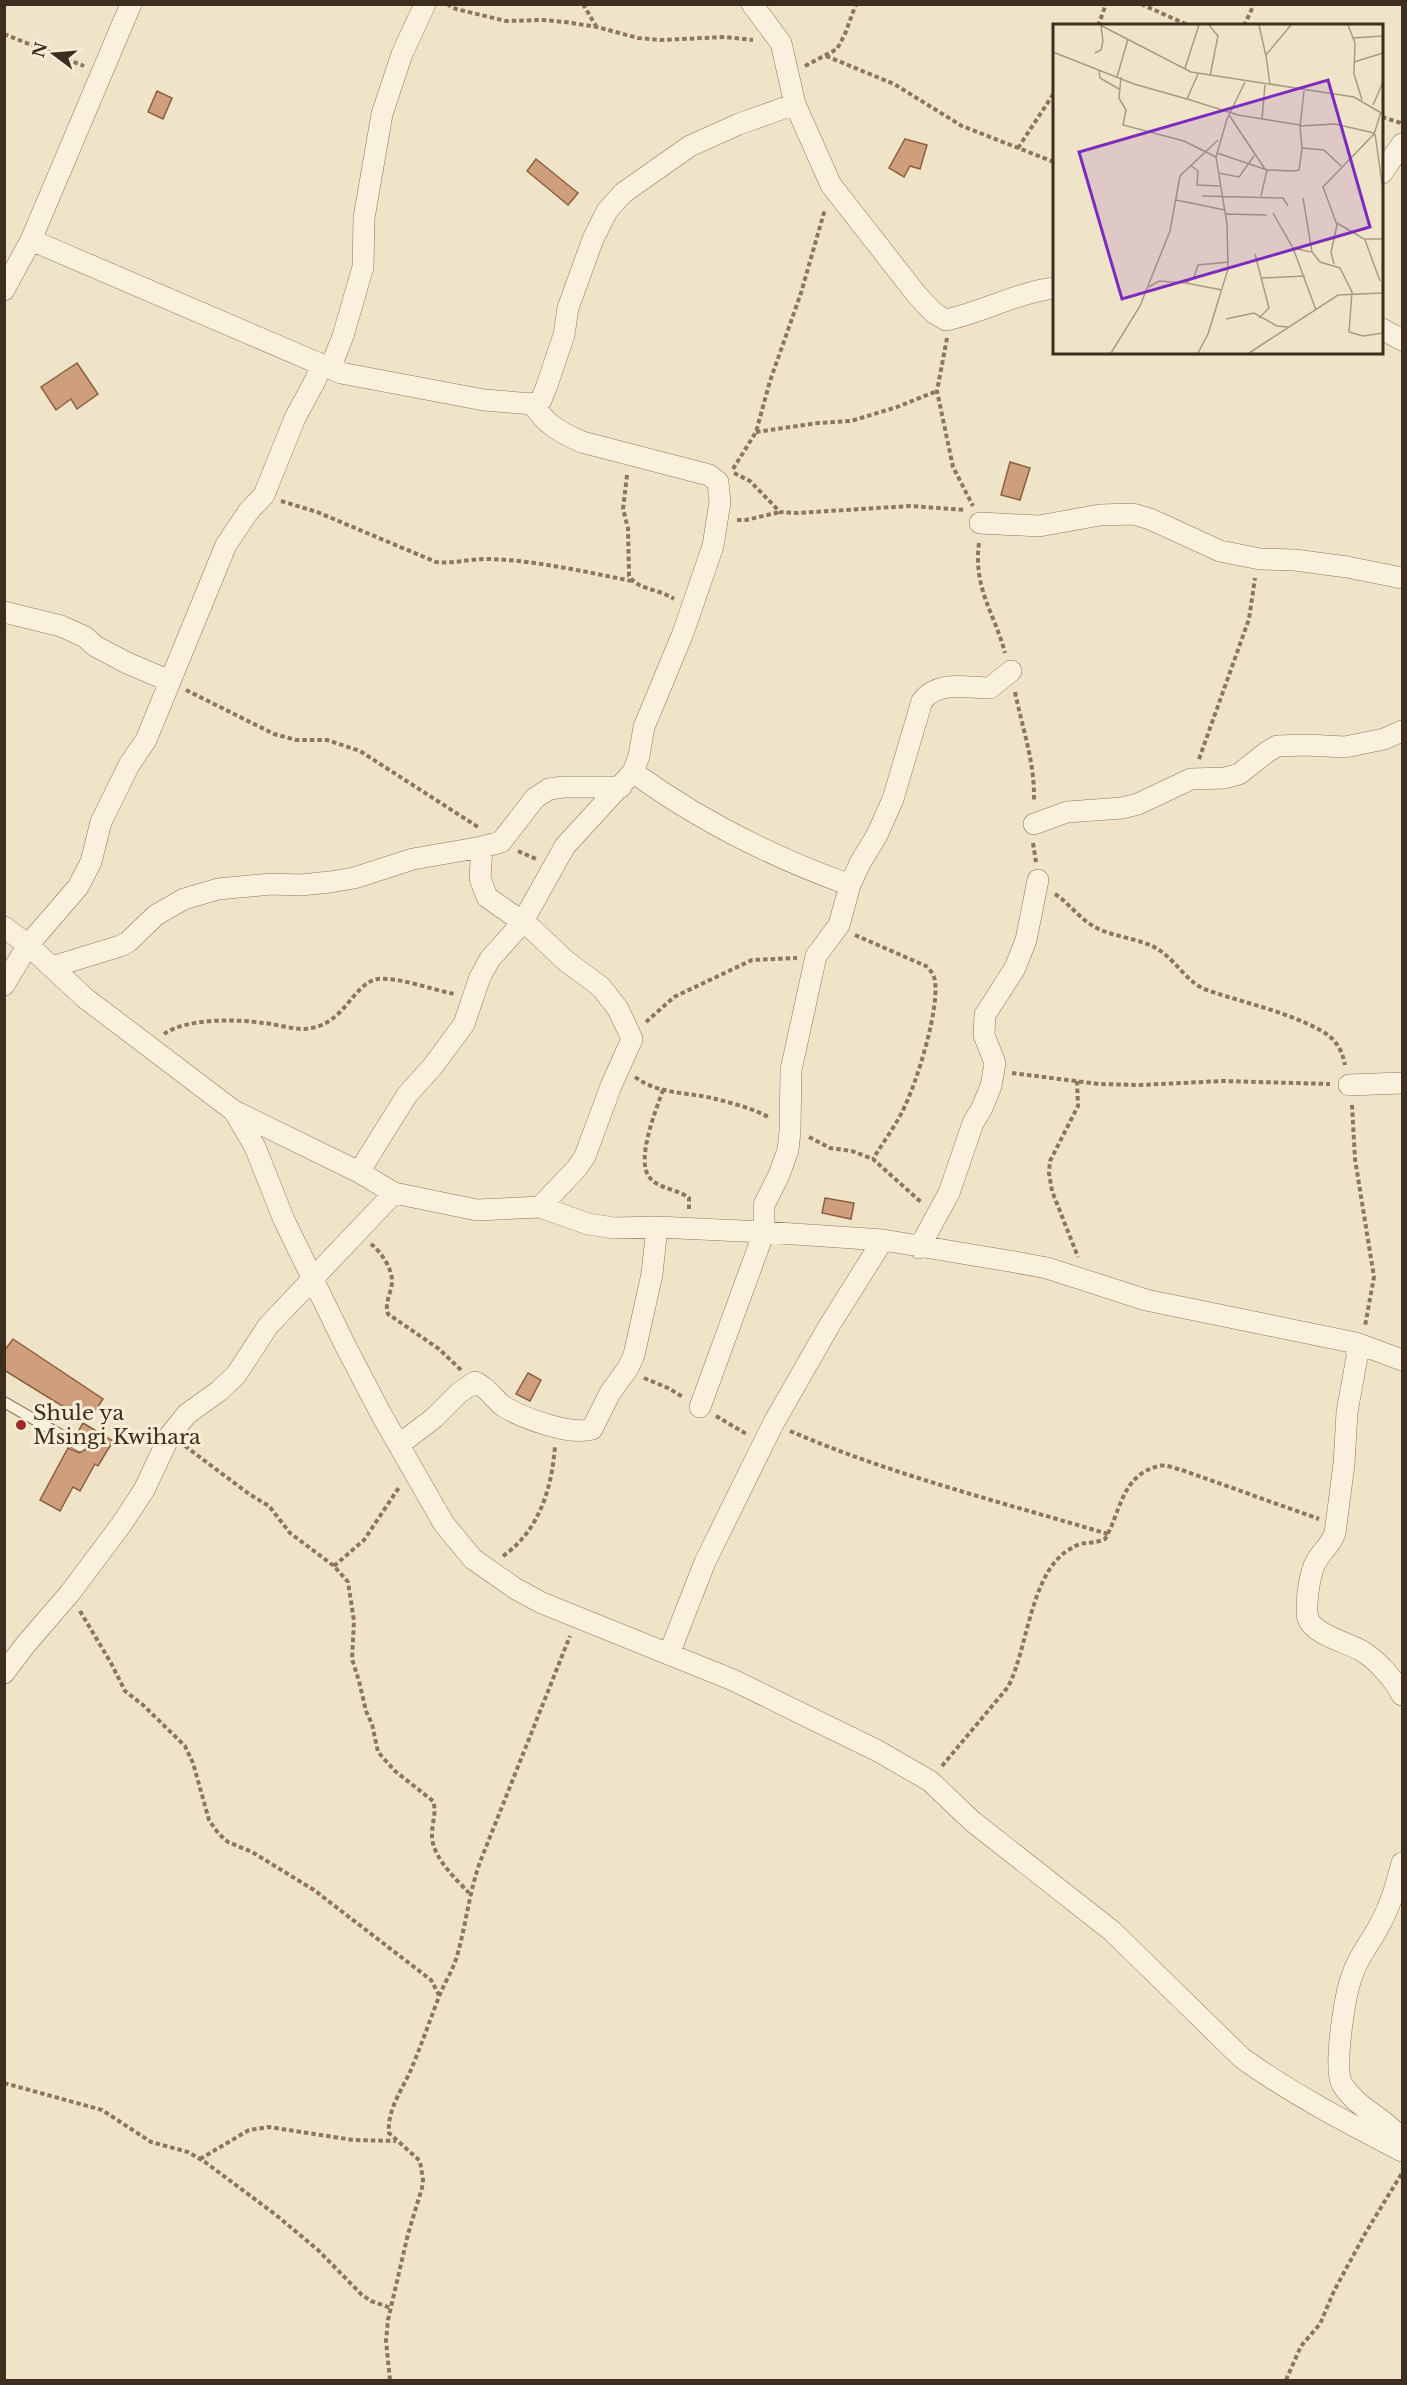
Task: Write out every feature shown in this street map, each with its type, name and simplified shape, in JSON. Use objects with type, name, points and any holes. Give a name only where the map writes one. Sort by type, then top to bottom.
[{"type":"street","points":[[4,290],[31,240],[131,4]]},
{"type":"street","points":[[4,985],[14,973],[28,945],[66,904],[78,887],[91,862],[101,822],[129,765],[146,740],[226,545],[248,512],[264,495],[295,418],[343,336],[363,267],[364,218],[382,114],[402,54],[425,4]]},
{"type":"street","points":[[752,4],[781,43],[795,104],[831,185],[917,295],[934,313],[946,320],[971,314],[1014,297],[1053,288]]},
{"type":"street","points":[[31,240],[325,367],[358,377],[484,400],[533,404],[541,400],[546,388],[564,335],[568,308],[593,239],[608,211],[623,193],[690,146],[739,124],[795,104]]},
{"type":"street","points":[[1383,172],[1402,144]]},
{"type":"street","points":[[1383,330],[1402,340]]},
{"type":"street","points":[[359,1172],[407,1095],[434,1066],[464,1024],[480,977],[490,959],[522,923],[565,846],[627,780],[639,756],[644,727],[691,612],[712,546],[718,519],[720,489],[718,482],[709,475],[630,456],[564,434],[548,424],[533,404]]},
{"type":"street","points":[[978,517],[1039,526],[1100,515],[1133,514],[1150,519],[1220,551],[1260,559],[1328,564],[1402,578]]},
{"type":"street","points":[[4,612],[61,626],[85,637],[95,646],[127,663],[170,681]]},
{"type":"street","points":[[700,1407],[764,1232],[764,1205],[785,1160],[790,1131],[791,1070],[816,956],[839,925],[850,885],[893,799],[918,711],[928,693],[939,687],[990,688],[1011,671]]},
{"type":"street","points":[[1034,824],[1067,812],[1122,808],[1138,804],[1191,779],[1225,778],[1239,774],[1266,752],[1277,747],[1306,745],[1346,747],[1401,734]]},
{"type":"street","points":[[540,1207],[577,1168],[585,1156],[611,1086],[630,1045],[618,1009],[600,987],[566,961],[537,933],[487,897],[483,891],[480,878],[492,845],[534,798],[541,792],[564,787],[627,780],[675,802],[744,840],[806,869],[850,885]]},
{"type":"street","points":[[52,967],[120,946],[128,942],[156,915],[184,899],[218,889],[330,882],[354,878],[413,859],[492,845]]},
{"type":"street","points":[[919,1248],[949,1193],[973,1123],[982,1108],[994,1072],[995,1063],[984,1035],[985,1015],[1015,968],[1026,940],[1038,880]]},
{"type":"street","points":[[4,927],[28,945],[85,998],[234,1111],[359,1172],[394,1193],[477,1210],[540,1207],[588,1224],[614,1228],[657,1227],[883,1240],[1047,1269],[1146,1300],[1359,1344],[1402,1360]]},
{"type":"street","points":[[1349,1085],[1402,1083]]},
{"type":"street","points":[[234,1111],[255,1146],[284,1220],[381,1414],[444,1524],[473,1559],[516,1589],[576,1618],[733,1680],[878,1751],[930,1780],[972,1821],[1112,1931],[1242,2058],[1333,2114],[1402,2151]]},
{"type":"street","points":[[4,1673],[70,1593],[121,1525],[144,1490],[170,1435],[187,1414],[219,1391],[236,1375],[267,1326],[356,1236],[375,1211],[394,1193]]},
{"type":"street","points":[[400,1444],[434,1418],[459,1393],[475,1383],[482,1384],[501,1404],[511,1410],[565,1430],[592,1429],[610,1393],[628,1368],[634,1355],[652,1274],[657,1227]]},
{"type":"street","points":[[669,1654],[705,1562],[773,1424],[829,1326],[883,1240]]},
{"type":"street","points":[[1359,1344],[1347,1412],[1344,1464],[1336,1524],[1333,1540],[1316,1560],[1312,1569],[1308,1619],[1321,1633],[1343,1640],[1364,1652],[1383,1670],[1402,1695]]},
{"type":"street","points":[[1402,1863],[1394,1896],[1352,1976],[1340,2042],[1338,2074],[1340,2082],[1352,2098],[1393,2128],[1402,2140]]},
{"type":"lane","points":[[4,1402],[80,1446]]},
{"type":"path","points":[[447,4],[456,9],[506,21],[543,20],[597,27],[638,38],[661,40],[725,37],[781,43]]},
{"type":"path","points":[[584,4],[597,27]]},
{"type":"path","points":[[789,76],[837,49],[856,4]]},
{"type":"path","points":[[1099,24],[1106,4]]},
{"type":"path","points":[[1141,4],[1186,24]]},
{"type":"path","points":[[1245,24],[1254,4]]},
{"type":"path","points":[[4,34],[102,74]]},
{"type":"path","points":[[826,56],[894,84],[962,126],[1053,162]]},
{"type":"path","points":[[1018,148],[1053,95]]},
{"type":"path","points":[[1383,117],[1402,123]]},
{"type":"path","points":[[780,512],[750,481],[740,474],[731,472],[756,432],[770,381],[801,293],[831,185]]},
{"type":"path","points":[[946,320],[946,351],[937,391],[954,467],[978,517],[978,579],[1000,634],[1011,671],[1034,772],[1033,849],[1038,880],[1067,902],[1082,919],[1095,928],[1161,950],[1201,987],[1283,1014],[1320,1030],[1335,1040],[1343,1053],[1352,1100],[1355,1159],[1374,1277],[1359,1344]]},
{"type":"path","points":[[756,432],[818,423],[851,421],[897,407],[937,391]]},
{"type":"path","points":[[630,456],[623,510],[628,528],[627,570],[632,581]]},
{"type":"path","points":[[264,495],[316,512],[436,562],[451,564],[466,560],[491,559],[568,568],[632,581],[665,593],[691,612]]},
{"type":"path","points":[[718,519],[746,520],[780,512],[910,506],[978,517]]},
{"type":"path","points":[[1191,779],[1249,619],[1260,559]]},
{"type":"path","points":[[170,681],[279,736],[296,740],[327,740],[360,751],[492,845],[553,868]]},
{"type":"path","points":[[839,925],[863,940],[926,966],[934,975],[936,992],[918,1074],[902,1112],[873,1159]]},
{"type":"path","points":[[816,956],[804,959],[752,960],[674,997],[653,1014],[630,1045],[626,1063],[633,1075],[645,1084],[744,1107],[764,1115],[790,1131],[830,1148],[852,1151],[873,1159],[904,1189],[939,1215]]},
{"type":"path","points":[[149,1045],[173,1028],[187,1024],[228,1020],[303,1029],[314,1027],[334,1018],[365,983],[376,980],[401,981],[474,997]]},
{"type":"path","points":[[994,1072],[1140,1085],[1223,1081],[1349,1085]]},
{"type":"path","points":[[1077,1081],[1078,1106],[1050,1161],[1049,1173],[1052,1191],[1071,1236],[1086,1281]]},
{"type":"path","points":[[663,1090],[646,1145],[646,1170],[650,1179],[688,1198],[688,1230]]},
{"type":"path","points":[[356,1236],[380,1252],[391,1275],[388,1314],[439,1349],[475,1383]]},
{"type":"path","points":[[773,1424],[864,1460],[1108,1534]]},
{"type":"path","points":[[496,1576],[501,1559],[518,1546],[542,1508],[552,1480],[558,1437],[565,1430]]},
{"type":"path","points":[[170,1435],[268,1506],[290,1533],[334,1566],[348,1582],[354,1621],[352,1659],[378,1752],[395,1771],[433,1801],[435,1806],[432,1839],[436,1851],[452,1875],[470,1894]]},
{"type":"path","points":[[930,1780],[1008,1687],[1015,1674],[1029,1620],[1055,1560],[1082,1542],[1100,1541],[1108,1534],[1124,1492],[1141,1475],[1161,1465],[1182,1470],[1336,1524]]},
{"type":"path","points":[[334,1566],[364,1540],[402,1483],[414,1470]]},
{"type":"path","points":[[70,1593],[125,1691],[143,1705],[185,1746],[193,1763],[209,1820],[218,1833],[228,1842],[252,1852],[314,1890],[431,1980],[439,1996]]},
{"type":"path","points":[[390,2380],[386,2341],[391,2308],[423,2180],[420,2161],[396,2141],[389,2133],[388,2126],[395,2103],[428,2031],[439,1996],[457,1956],[470,1894],[480,1862],[528,1746],[576,1618]]},
{"type":"path","points":[[4,2083],[102,2110],[152,2142],[188,2152],[276,2215],[318,2250],[362,2295],[391,2308]]},
{"type":"path","points":[[200,2159],[249,2130],[269,2127],[353,2140],[396,2141]]},
{"type":"path","points":[[1286,2380],[1301,2346],[1320,2324],[1334,2291],[1366,2232],[1402,2173]]},
{"type":"building","points":[[157,91],[172,98],[163,119],[148,112]]},
{"type":"building","points":[[905,139],[927,145],[920,169],[910,166],[904,177],[889,168]]},
{"type":"building","points":[[536,159],[578,193],[568,205],[527,171]]},
{"type":"building","points":[[77,363],[98,394],[77,409],[71,399],[56,410],[41,387]]},
{"type":"building","points":[[1010,462],[1030,468],[1020,500],[1001,495]]},
{"type":"building","points":[[825,1198],[854,1203],[851,1219],[822,1213]]},
{"type":"building","points":[[13,1339],[103,1399],[88,1422],[4,1370],[4,1351]]},
{"type":"building","points":[[528,1373],[541,1380],[530,1401],[516,1394]]},
{"type":"building","points":[[83,1423],[113,1441],[98,1466],[95,1464],[80,1491],[73,1487],[60,1511],[40,1500],[68,1448],[79,1453],[87,1449],[86,1442],[76,1435]]},
{"type":"place","name":"Shule ya Msingi Kwihara","points":[[21,1425]]}]
